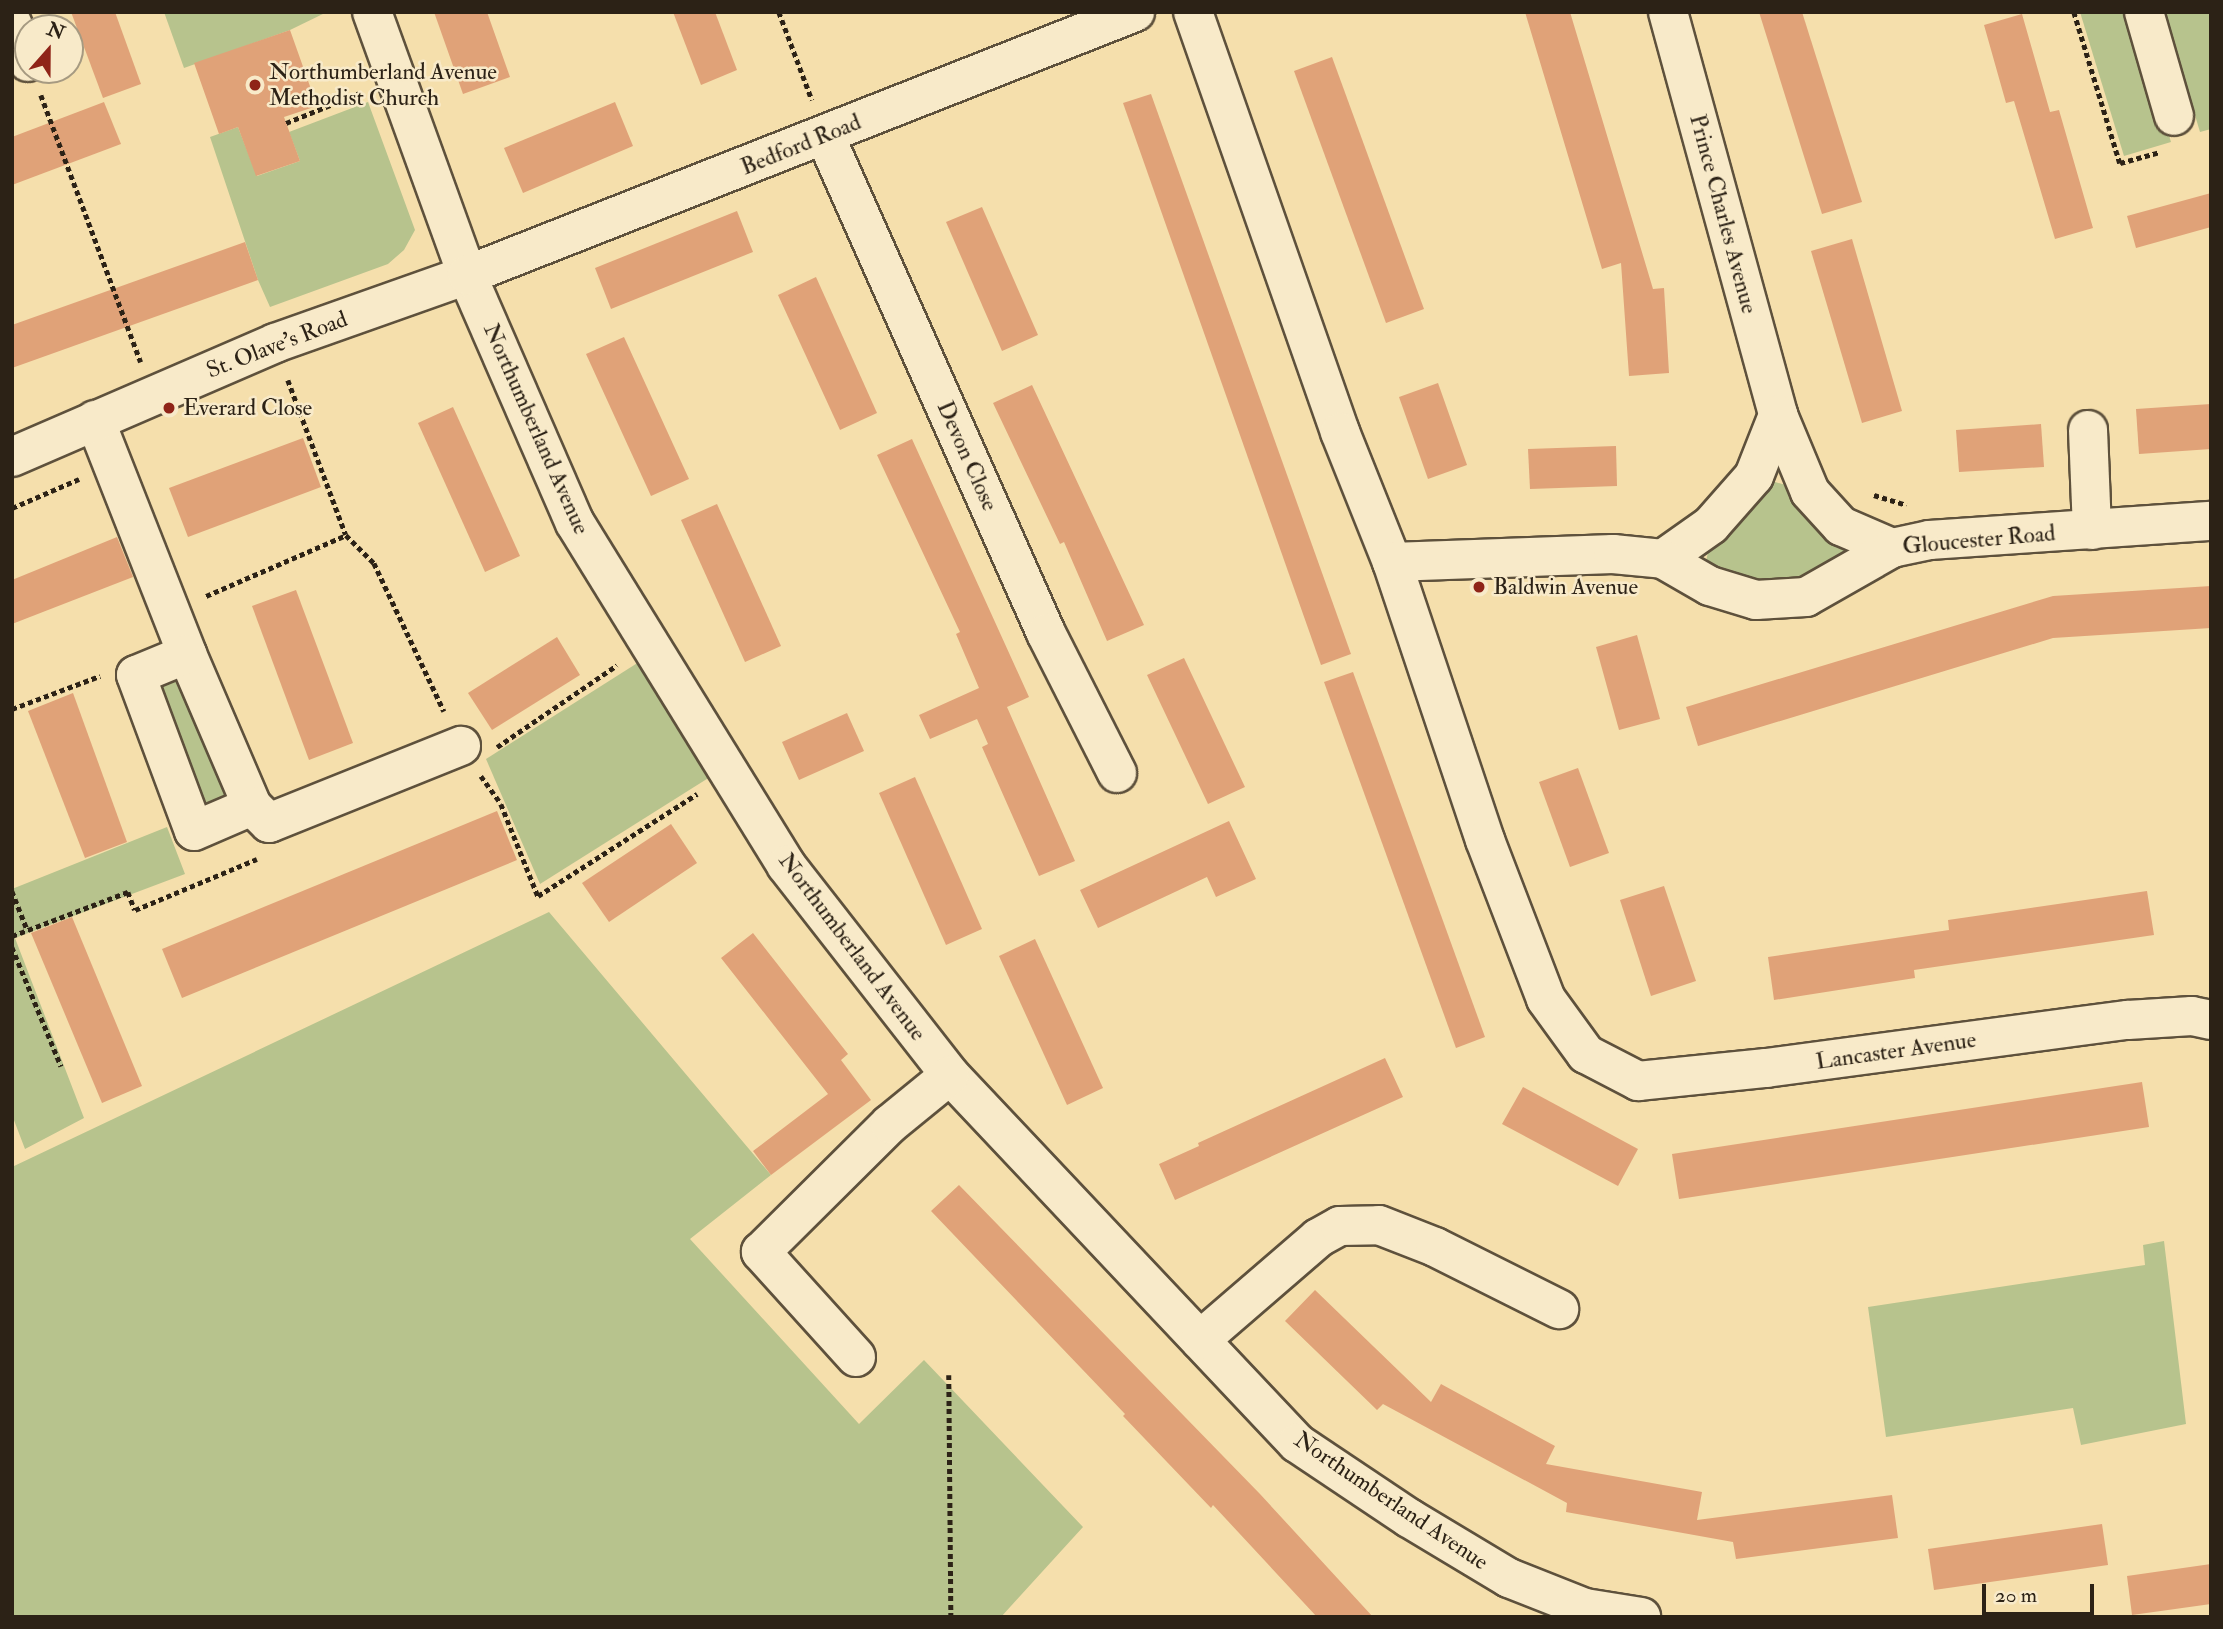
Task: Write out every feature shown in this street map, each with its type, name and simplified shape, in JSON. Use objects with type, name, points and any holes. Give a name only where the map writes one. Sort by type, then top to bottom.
[{"type":"street","name":"Northumberland Avenue","points":[[372,12],[467,275],[575,523],[786,864],[950,1075],[1297,1443],[1409,1518],[1509,1578],[1585,1608],[1641,1617]]},
{"type":"street","name":"Bedford Road","points":[[467,275],[1135,12]]},
{"type":"street","points":[[1193,12],[1340,432],[1392,562]]},
{"type":"street","name":"Prince Charles Avenue","points":[[1668,12],[1778,415],[1810,492],[1841,526],[1892,548]]},
{"type":"street","points":[[2144,12],[2173,132]]},
{"type":"street","name":"Devon Close","points":[[825,136],[1046,633],[1117,773]]},
{"type":"street","name":"St. Olave's Road","points":[[12,457],[275,343],[467,275]]},
{"type":"street","points":[[1663,559],[1711,525],[1754,476],[1778,415]]},
{"type":"street","points":[[95,420],[187,654],[261,814]]},
{"type":"street","points":[[2088,430],[2092,530]]},
{"type":"street","name":"Gloucester Road","points":[[1392,562],[1613,554],[1663,559],[1710,586],[1756,600],[1806,597],[1892,548],[1930,540],[2211,521]]},
{"type":"street","name":"Lancaster Avenue","points":[[1392,562],[1485,840],[1546,999],[1586,1054],[1638,1081],[1766,1068],[2128,1020],[2192,1016],[2211,1020]]},
{"type":"street","points":[[187,654],[136,676],[194,831],[261,814],[461,746]]},
{"type":"street","points":[[856,1357],[761,1252],[890,1124],[950,1075]]},
{"type":"street","points":[[1200,1340],[1318,1238],[1340,1226],[1379,1225],[1390,1229],[1435,1247],[1559,1308]]},
{"type":"path","points":[[779,12],[825,136]]},
{"type":"path","points":[[2074,12],[2120,163],[2173,132]]},
{"type":"path","points":[[286,122],[397,79]]},
{"type":"path","points":[[37,84],[153,394]]},
{"type":"path","points":[[275,343],[346,535],[374,562],[461,746],[501,804],[538,896],[730,773]]},
{"type":"path","points":[[12,508],[112,464]]},
{"type":"path","points":[[170,612],[346,535]]},
{"type":"path","points":[[461,746],[487,754],[650,643]]},
{"type":"path","points":[[12,709],[123,667],[136,676]]},
{"type":"path","points":[[12,936],[128,892],[135,910],[258,859],[261,814]]},
{"type":"path","points":[[12,891],[27,929]]},
{"type":"path","points":[[12,947],[61,1066]]},
{"type":"path","points":[[948,1375],[951,1617]]},
{"type":"green space","points":[[164,12],[327,12],[290,30],[184,68]]},
{"type":"green space","points":[[2080,12],[2131,12],[2171,142],[2124,156]]},
{"type":"green space","points":[[2164,12],[2211,12],[2211,129],[2200,132]]},
{"type":"green space","points":[[368,102],[415,230],[404,250],[388,264],[270,307],[258,280],[210,137],[238,127],[257,176],[300,161],[289,132]]},
{"type":"green space","points":[[1775,482],[1789,486],[1843,543],[1845,557],[1801,579],[1759,585],[1717,574],[1706,561],[1710,544],[1734,527],[1752,508],[1764,486]]},
{"type":"green space","points":[[639,662],[710,777],[540,884],[486,759]]},
{"type":"green space","points":[[185,673],[234,797],[200,810],[151,687]]},
{"type":"green space","points":[[167,827],[185,874],[15,938],[84,1118],[25,1149],[12,1115],[12,889]]},
{"type":"green space","points":[[549,912],[771,1175],[690,1239],[859,1424],[924,1360],[1083,1527],[1001,1617],[12,1617],[12,1167]]},
{"type":"green space","points":[[2164,1241],[2186,1424],[2081,1445],[2073,1408],[1886,1437],[1868,1307],[2145,1265],[2143,1245]]},
{"type":"building","points":[[71,12],[115,12],[141,84],[103,98],[84,47],[84,14]]},
{"type":"building","points":[[434,12],[487,12],[510,77],[463,94]]},
{"type":"building","points":[[673,12],[715,12],[737,70],[701,85]]},
{"type":"building","points":[[1525,12],[1570,12],[1653,289],[1664,288],[1669,373],[1629,376],[1621,263],[1602,269]]},
{"type":"building","points":[[1759,12],[1802,12],[1862,202],[1822,214]]},
{"type":"building","points":[[2022,14],[2050,112],[2059,110],[2093,228],[2055,239],[2014,101],[2006,103],[1984,25]]},
{"type":"building","name":"Northumberland Avenue Methodist Church","points":[[290,30],[317,106],[284,117],[300,161],[256,176],[238,127],[219,134],[194,63]]},
{"type":"building","points":[[1332,57],[1424,309],[1386,323],[1294,71]]},
{"type":"building","points":[[1151,94],[1351,654],[1321,665],[1123,103]]},
{"type":"building","points":[[104,102],[121,144],[12,185],[12,137]]},
{"type":"building","points":[[615,102],[633,146],[523,193],[504,148]]},
{"type":"building","points":[[2211,193],[2211,227],[2136,248],[2127,216]]},
{"type":"building","points":[[982,207],[1038,335],[1002,351],[946,222]]},
{"type":"building","points":[[737,211],[753,252],[611,309],[595,268]]},
{"type":"building","points":[[1852,239],[1902,411],[1862,423],[1811,251]]},
{"type":"building","points":[[245,242],[258,280],[12,368],[12,325]]},
{"type":"building","points":[[816,277],[877,413],[840,430],[778,295]]},
{"type":"building","points":[[624,337],[689,479],[651,496],[586,354]]},
{"type":"building","points":[[1438,383],[1467,465],[1428,479],[1399,397]]},
{"type":"building","points":[[1032,385],[1144,625],[1107,641],[1064,542],[1060,544],[993,403]]},
{"type":"building","points":[[2211,404],[2211,449],[2139,454],[2136,409]]},
{"type":"building","points":[[453,407],[520,556],[485,572],[418,423]]},
{"type":"building","points":[[2041,424],[2044,467],[1959,472],[1956,430]]},
{"type":"building","points":[[303,438],[321,487],[188,537],[169,488]]},
{"type":"building","points":[[912,439],[1029,697],[1007,707],[1075,861],[1039,876],[982,747],[988,744],[977,719],[930,739],[919,715],[979,688],[956,634],[960,632],[877,455]]},
{"type":"building","points":[[1616,446],[1617,486],[1530,489],[1528,449]]},
{"type":"building","points":[[717,504],[781,646],[745,662],[681,520]]},
{"type":"building","points":[[117,537],[133,577],[12,624],[12,580]]},
{"type":"building","points":[[2211,586],[2211,628],[2053,638],[1698,746],[1686,707],[2053,596]]},
{"type":"building","points":[[296,590],[353,743],[309,760],[252,606]]},
{"type":"building","points":[[1637,635],[1660,719],[1619,730],[1596,647]]},
{"type":"building","points":[[557,637],[580,675],[492,730],[468,693]]},
{"type":"building","points":[[1184,658],[1245,787],[1208,804],[1147,675]]},
{"type":"building","points":[[1353,672],[1485,1037],[1456,1048],[1324,682]]},
{"type":"building","points":[[73,693],[127,842],[85,858],[28,711]]},
{"type":"building","points":[[847,713],[864,751],[799,780],[782,742]]},
{"type":"building","points":[[1578,768],[1609,853],[1570,867],[1539,782]]},
{"type":"building","points":[[915,777],[982,929],[946,945],[879,793]]},
{"type":"building","points":[[497,811],[517,860],[182,998],[162,949]]},
{"type":"building","points":[[1229,821],[1256,879],[1216,897],[1207,877],[1098,928],[1080,890]]},
{"type":"building","points":[[671,824],[697,863],[609,922],[582,883]]},
{"type":"building","points":[[1664,886],[1696,981],[1651,996],[1620,900]]},
{"type":"building","points":[[2147,891],[2154,935],[1914,970],[1915,978],[1774,1000],[1768,957],[1949,930],[1948,920]]},
{"type":"building","points":[[72,917],[142,1086],[102,1103],[31,933]]},
{"type":"building","points":[[753,933],[848,1054],[841,1060],[871,1100],[771,1175],[753,1151],[828,1094],[721,958]]},
{"type":"building","points":[[1035,939],[1103,1088],[1067,1105],[999,956]]},
{"type":"building","points":[[1385,1058],[1403,1097],[1175,1200],[1159,1164],[1199,1146],[1198,1143]]},
{"type":"building","points":[[2142,1082],[2149,1127],[1679,1199],[1672,1154]]},
{"type":"building","points":[[1523,1087],[1638,1149],[1618,1186],[1502,1124]]},
{"type":"building","points":[[959,1185],[1260,1494],[1373,1617],[1317,1617],[1213,1505],[1211,1508],[931,1211]]},
{"type":"building","points":[[1315,1290],[1431,1402],[1441,1384],[1555,1446],[1546,1464],[1702,1492],[1697,1520],[1892,1495],[1898,1538],[1736,1559],[1733,1542],[1566,1512],[1567,1503],[1383,1404],[1377,1410],[1285,1321]]},
{"type":"building","points":[[2102,1524],[2108,1565],[1934,1590],[1928,1549]]},
{"type":"building","points":[[2211,1564],[2211,1604],[2132,1615],[2127,1576]]},
{"type":"place","name":"Northumberland Avenue Methodist Church","points":[[255,85]]},
{"type":"place","name":"Everard Close","points":[[169,408]]},
{"type":"place","name":"Baldwin Avenue","points":[[1479,587]]}]
